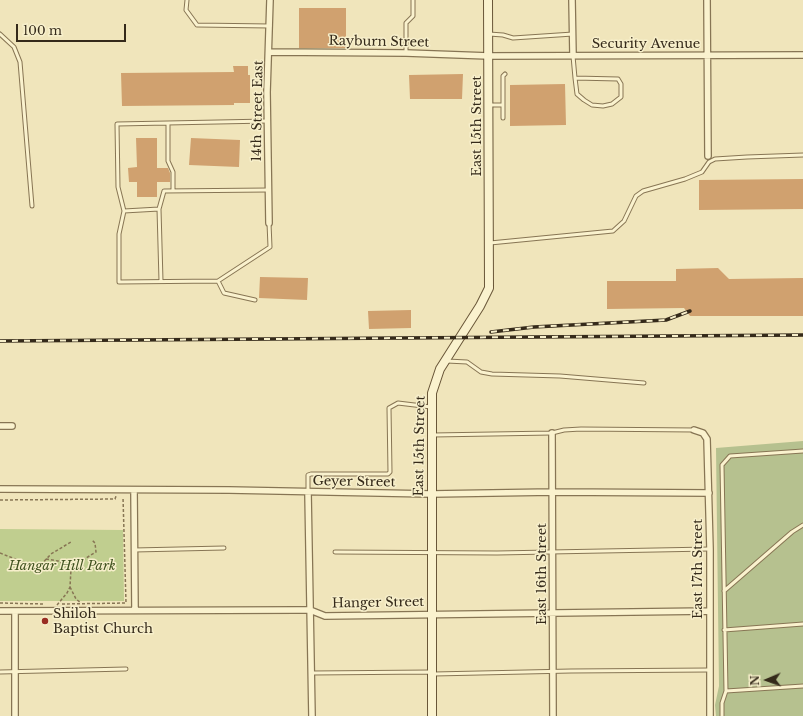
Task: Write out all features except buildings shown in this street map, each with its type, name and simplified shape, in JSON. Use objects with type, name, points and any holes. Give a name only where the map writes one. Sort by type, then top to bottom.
[{"type":"street","name":"14th Street East","points":[[269,223],[268,121],[270,0]]},
{"type":"street","name":"East 15th Street","points":[[432,716],[431,407],[433,386],[445,361],[480,306],[489,288],[488,0]]},
{"type":"street","points":[[572,0],[573,55]]},
{"type":"street","points":[[708,0],[709,159]]},
{"type":"street","name":"Rayburn Street","points":[[270,52],[406,53],[489,56]]},
{"type":"street","name":"Security Avenue","points":[[489,56],[803,55]]},
{"type":"street","points":[[0,426],[12,426]]},
{"type":"street","name":"East 17th Street","points":[[694,430],[704,433],[707,439],[710,549],[710,716]]},
{"type":"street","name":"East 16th Street","points":[[552,433],[553,716]]},
{"type":"street","name":"Geyer Street","points":[[0,489],[229,490],[308,493],[431,494],[553,492],[709,493]]},
{"type":"street","points":[[134,490],[135,610]]},
{"type":"street","points":[[308,493],[312,716]]},
{"type":"street","name":"Hanger Street","points":[[0,611],[310,610],[324,616],[432,613],[709,611]]},
{"type":"street","points":[[14,716],[15,611]]},
{"type":"lane","points":[[187,0],[186,10],[197,25],[270,26]]},
{"type":"lane","points":[[406,53],[406,22],[413,16],[413,0]]},
{"type":"lane","points":[[0,34],[14,47],[20,62],[32,206]]},
{"type":"lane","points":[[489,34],[503,35],[513,38],[573,34]]},
{"type":"lane","points":[[573,55],[575,78],[577,94],[592,104],[603,106],[612,104],[621,97],[621,84],[618,80],[575,78]]},
{"type":"lane","points":[[503,118],[503,76],[505,74]]},
{"type":"lane","points":[[489,104],[503,105]]},
{"type":"lane","points":[[268,121],[117,124],[118,187],[124,211],[119,234],[119,282],[218,281],[270,247],[269,223]]},
{"type":"lane","points":[[168,123],[168,161],[173,172],[173,191]]},
{"type":"lane","points":[[489,243],[613,231],[624,221],[636,196],[643,191],[685,180],[702,172],[709,159],[803,155]]},
{"type":"lane","points":[[161,282],[159,209],[164,191],[268,190]]},
{"type":"lane","points":[[124,211],[159,209]]},
{"type":"lane","points":[[218,281],[224,293],[255,300]]},
{"type":"lane","points":[[445,361],[467,362],[481,372],[492,374],[560,376],[644,383]]},
{"type":"lane","points":[[308,493],[308,475],[311,474],[388,474],[390,472],[389,408],[398,403],[431,407]]},
{"type":"lane","points":[[431,435],[552,433],[564,430],[581,429],[694,430]]},
{"type":"lane","points":[[722,716],[722,703],[726,691],[724,630],[723,462],[730,456],[803,451]]},
{"type":"lane","points":[[724,591],[792,532],[803,525]]},
{"type":"lane","points":[[134,550],[224,548]]},
{"type":"lane","points":[[335,552],[710,549]]},
{"type":"lane","points":[[724,630],[803,624]]},
{"type":"lane","points":[[0,672],[126,669]]},
{"type":"lane","points":[[312,673],[710,670]]},
{"type":"lane","points":[[726,691],[803,686]]},
{"type":"path","points":[[0,500],[115,500],[115,496],[124,497],[126,603],[81,603],[57,605],[0,603]]},
{"type":"path","points":[[57,605],[68,593],[70,587],[71,569],[76,564],[96,552],[95,542],[92,540]]},
{"type":"path","points":[[0,553],[38,568],[46,559],[71,542]]},
{"type":"path","points":[[46,559],[58,561],[71,569]]},
{"type":"path","points":[[70,587],[76,599],[84,604]]},
{"type":"green space","points":[[803,441],[803,716],[716,716],[715,705],[719,686],[716,448]]},
{"type":"green space","name":"Hangar Hill Park","points":[[0,529],[123,530],[124,601],[0,601]]},
{"type":"railway","points":[[491,332],[534,327],[666,320],[690,311]]},
{"type":"railway","points":[[0,341],[803,335]]},
{"type":"place","name":"Shiloh Baptist Church","points":[[45,621]]}]
